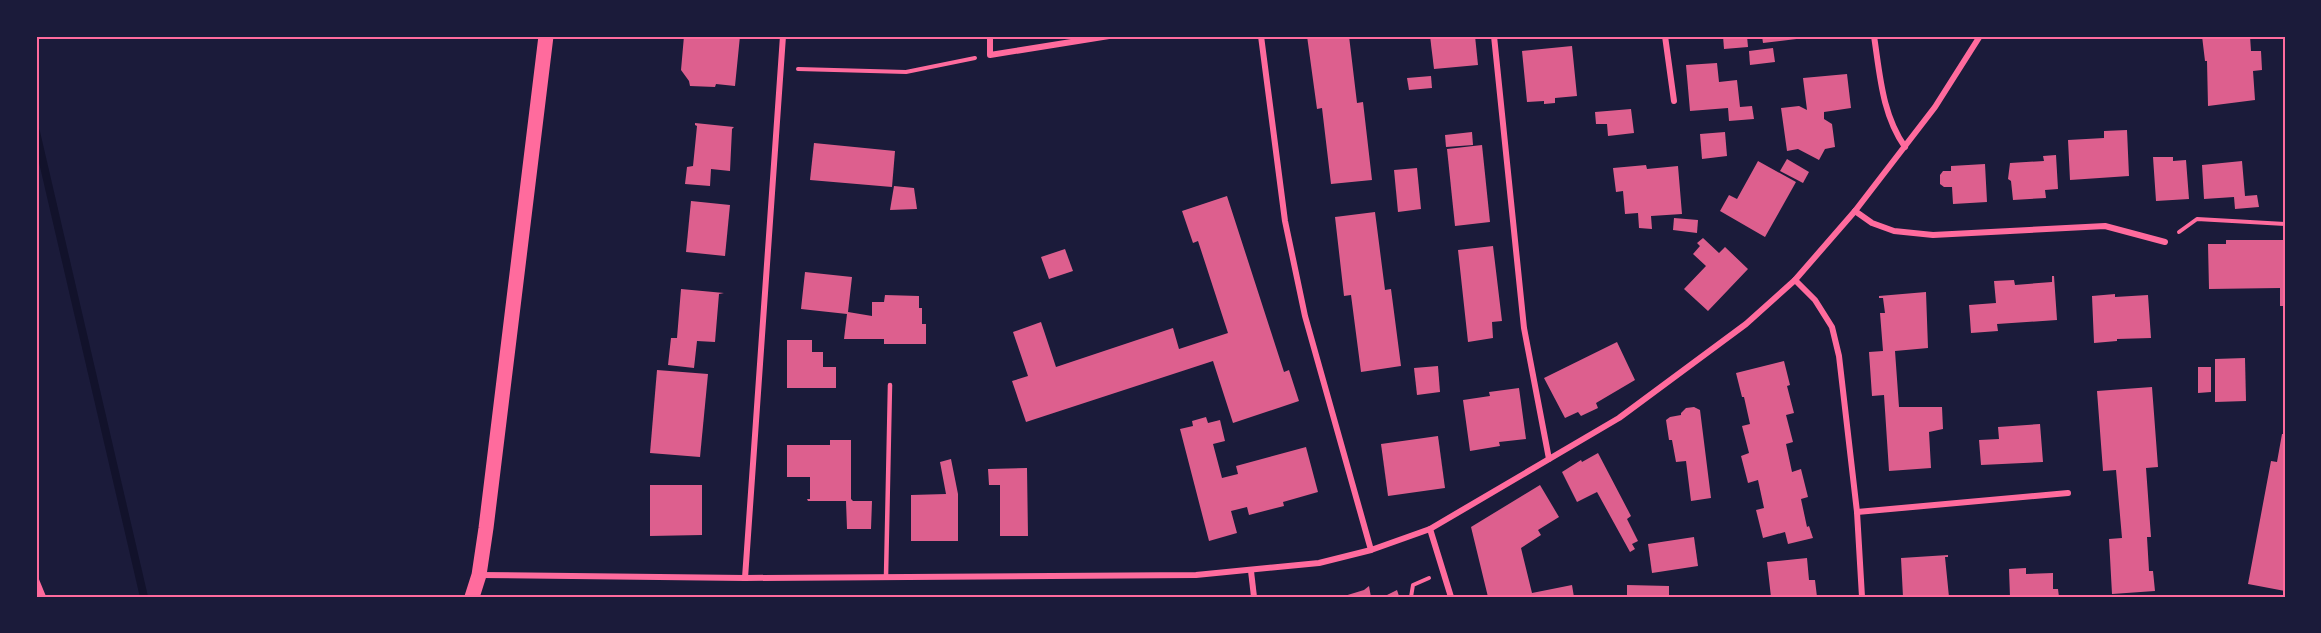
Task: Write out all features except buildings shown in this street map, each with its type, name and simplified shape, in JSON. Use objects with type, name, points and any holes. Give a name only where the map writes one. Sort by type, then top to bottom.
[{"type":"main road","points":[[472,597],[479,575],[505,388],[546,36]]},
{"type":"street","points":[[745,578],[783,36]]},
{"type":"street","points":[[990,36],[990,55],[1109,36]]},
{"type":"street","points":[[1261,36],[1285,221],[1305,316],[1371,550]]},
{"type":"street","points":[[1494,36],[1524,328],[1549,459]]},
{"type":"street","points":[[1665,36],[1674,100]]},
{"type":"street","points":[[1874,36],[1884,104],[1894,131],[1905,147]]},
{"type":"street","points":[[479,575],[745,578],[1196,576],[1319,563],[1371,550],[1430,529],[1619,418],[1746,324],[1795,280],[1855,211],[1935,107],[1980,36]]},
{"type":"street","points":[[1855,211],[1872,223],[1894,231],[1933,236],[2104,226],[2165,243]]},
{"type":"street","points":[[1795,280],[1815,300],[1832,327],[1839,356],[1857,512],[1862,597]]},
{"type":"street","points":[[1857,512],[2068,494]]},
{"type":"street","points":[[1430,529],[1451,597]]},
{"type":"street","points":[[1251,571],[1254,597]]},
{"type":"street","points":[[36,580],[43,597]]},
{"type":"lane","points":[[886,577],[890,385]]},
{"type":"path","points":[[780,69],[906,72],[990,55]]},
{"type":"path","points":[[2165,243],[2197,219],[2285,224]]},
{"type":"path","points":[[1411,597],[1413,585],[1442,572]]},
{"type":"waterway","points":[[36,132],[144,597]]}]
